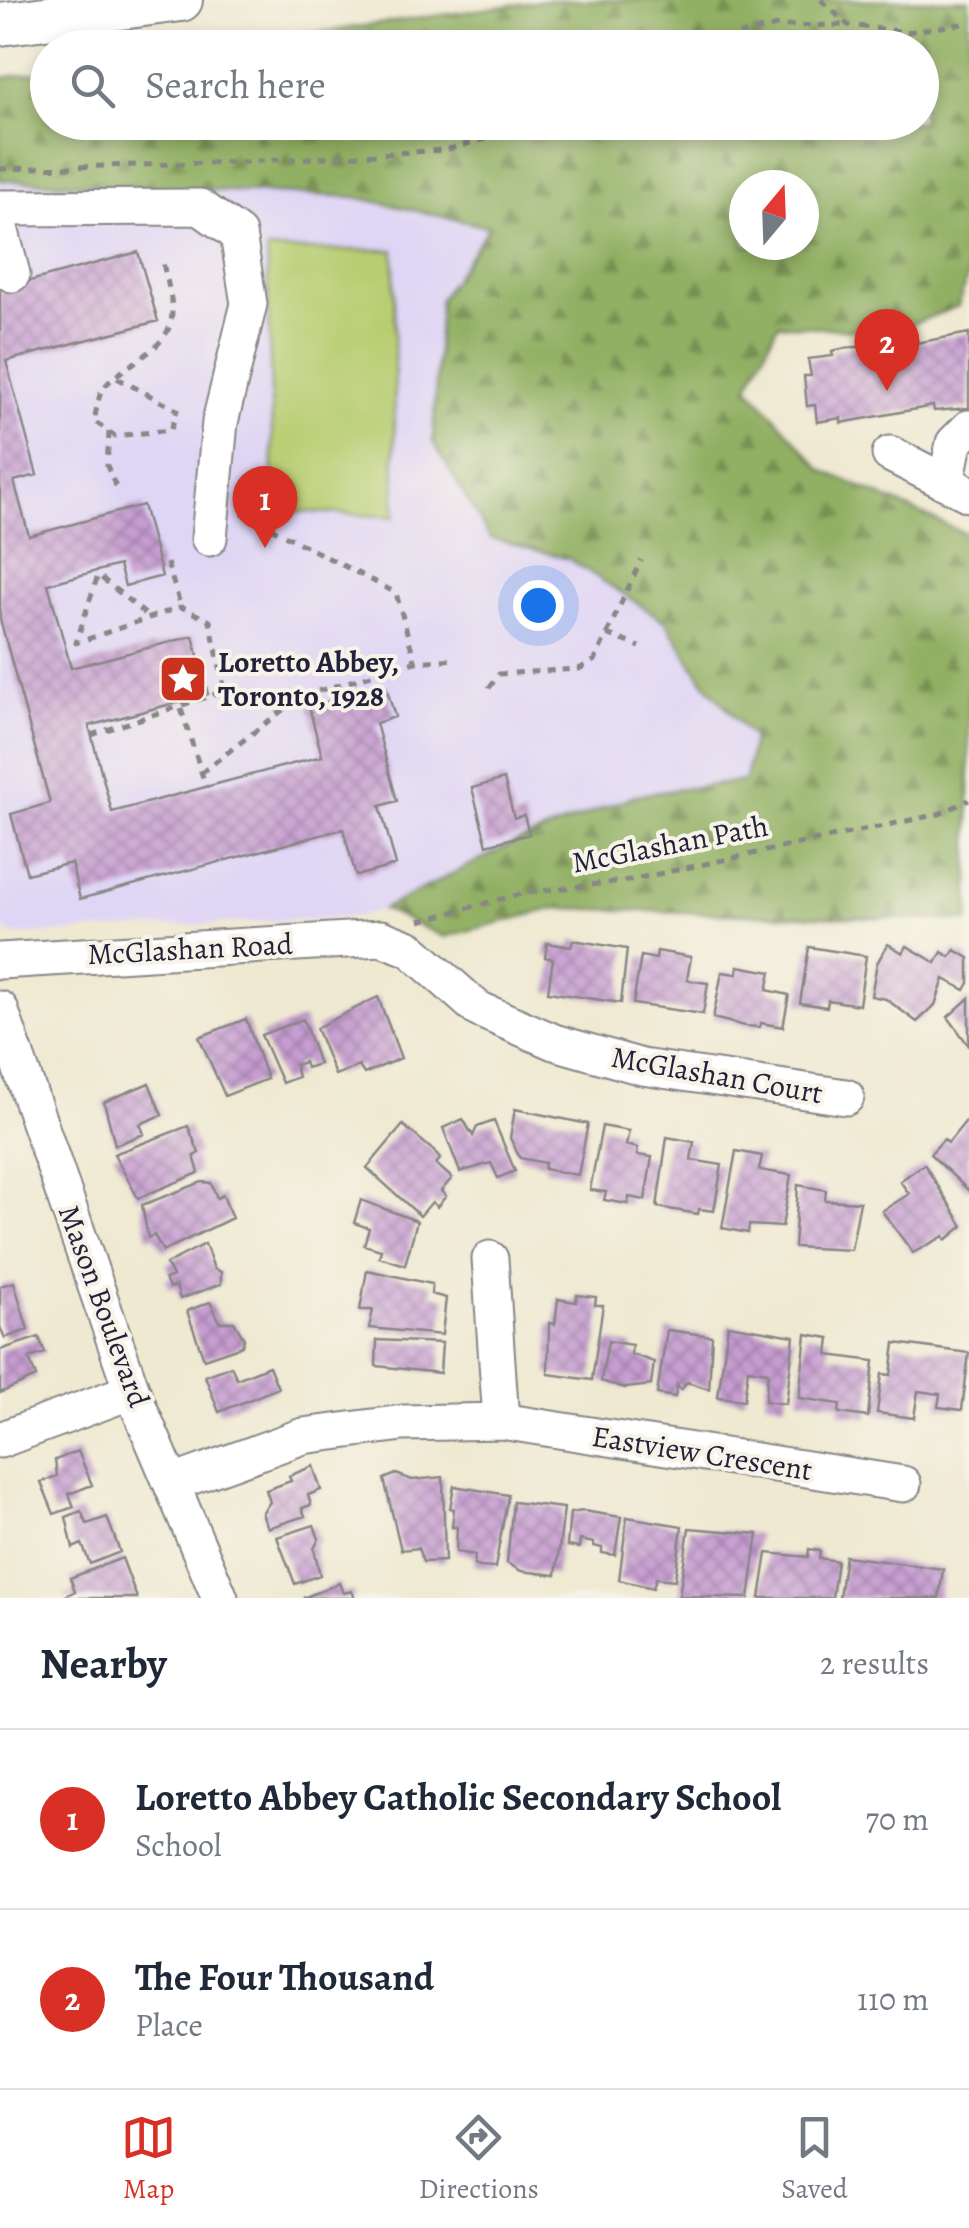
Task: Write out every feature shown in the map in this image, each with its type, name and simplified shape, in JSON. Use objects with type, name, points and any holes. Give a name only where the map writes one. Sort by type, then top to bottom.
[{"type":"main road","points":[[0,24],[181,0]]},
{"type":"street","points":[[0,208],[200,208],[238,234],[246,260],[248,304],[220,422],[209,538]]},
{"type":"street","points":[[0,228],[12,274]]},
{"type":"street","points":[[958,488],[954,443],[969,428]]},
{"type":"street","points":[[890,454],[958,488]]},
{"type":"street","name":"McGlashan Road","points":[[0,961],[380,938]]},
{"type":"street","name":"McGlashan Court","points":[[380,938],[410,949],[478,1010],[554,1042],[642,1068],[846,1098]]},
{"type":"street","name":"Mason Boulevard","points":[[0,1009],[132,1391],[220,1598]]},
{"type":"street","points":[[490,1259],[501,1421]]},
{"type":"street","points":[[0,1440],[132,1391]]},
{"type":"street","name":"Eastview Crescent","points":[[173,1483],[303,1436],[402,1423],[501,1421],[903,1484]]},
{"type":"path","points":[[821,0],[848,25]]},
{"type":"path","points":[[921,30],[969,23]]},
{"type":"path","points":[[759,30],[848,25],[890,30]]},
{"type":"path","points":[[0,169],[244,162],[446,150],[483,140]]},
{"type":"path","points":[[118,378],[135,391],[177,410],[170,430],[116,436],[94,421],[102,391],[170,327],[172,306],[163,263]]},
{"type":"path","points":[[108,432],[108,466],[117,490]]},
{"type":"path","points":[[213,498],[396,593],[415,662]]},
{"type":"path","points":[[489,688],[500,674],[579,669],[595,660],[641,560]]},
{"type":"path","points":[[92,735],[226,691],[210,622],[181,607],[167,563]]},
{"type":"path","points":[[150,618],[98,574],[76,643],[150,618],[181,607]]},
{"type":"path","points":[[607,634],[640,647]]},
{"type":"path","points":[[201,772],[300,696],[415,662],[455,659]]},
{"type":"path","points":[[182,708],[206,787]]},
{"type":"path","name":"McGlashan Path","points":[[380,938],[424,920],[524,893],[630,880],[939,814],[969,800]]},
{"type":"shaded area","points":[[0,180],[355,197],[489,226],[440,299],[471,501],[490,538],[569,559],[666,622],[703,681],[753,738],[745,781],[636,795],[506,847],[383,909],[359,916],[14,935],[0,927]]},
{"type":"green space","points":[[548,0],[969,0],[969,271],[958,306],[890,333],[778,324],[748,386],[822,470],[969,535],[969,921],[556,908],[444,937],[383,909],[506,847],[636,795],[745,781],[753,738],[703,681],[666,622],[569,559],[490,538],[433,442],[440,299],[489,227],[355,197],[0,180],[0,78],[30,74],[30,140],[939,140],[939,30],[335,30]]},
{"type":"green space","points":[[267,250],[394,250],[395,517],[274,510]]},
{"type":"building","points":[[138,252],[158,321],[6,361],[37,475],[14,481],[29,536],[143,505],[162,576],[125,586],[119,565],[48,584],[71,668],[193,636],[208,694],[89,726],[112,812],[322,756],[309,707],[386,686],[395,717],[376,723],[397,801],[380,806],[396,865],[356,876],[343,829],[80,899],[71,863],[27,874],[11,814],[50,803],[0,619],[0,289]]},
{"type":"building","points":[[969,333],[969,408],[934,411],[933,406],[841,423],[841,418],[817,422],[815,405],[807,406],[804,376],[811,376],[808,359],[833,356],[832,351],[845,348],[878,345],[879,350]]},
{"type":"building","points":[[504,779],[514,818],[524,815],[529,834],[487,845],[472,788]]},
{"type":"building","points":[[573,940],[627,949],[621,1003],[548,992],[553,959],[545,957],[547,943],[571,947]]},
{"type":"building","points":[[888,944],[903,953],[907,946],[936,963],[942,952],[950,957],[955,950],[969,958],[969,983],[965,990],[944,979],[935,1005],[917,1022],[886,999],[871,996],[877,963]]},
{"type":"building","points":[[809,947],[866,956],[859,1005],[828,1000],[827,1007],[800,1003]]},
{"type":"building","points":[[657,951],[691,957],[687,980],[708,983],[703,1014],[633,1004],[641,956],[656,959]]},
{"type":"building","points":[[738,966],[771,972],[767,990],[789,995],[783,1027],[761,1023],[760,1027],[745,1026],[713,1018],[722,972],[737,974]]},
{"type":"building","points":[[378,997],[401,1058],[364,1074],[359,1066],[335,1075],[316,1028]]},
{"type":"building","points":[[969,998],[969,1046],[948,1017]]},
{"type":"building","points":[[246,1019],[267,1079],[225,1096],[199,1037]]},
{"type":"building","points":[[303,1019],[319,1064],[306,1068],[304,1062],[295,1065],[298,1077],[282,1083],[261,1035]]},
{"type":"building","points":[[149,1083],[162,1115],[140,1124],[144,1134],[115,1145],[104,1102]]},
{"type":"building","points":[[515,1109],[588,1124],[578,1175],[544,1169],[545,1163],[520,1158],[510,1138]]},
{"type":"building","points":[[969,1117],[969,1191],[930,1154],[944,1139],[948,1143]]},
{"type":"building","points":[[463,1119],[473,1136],[477,1127],[494,1121],[515,1171],[498,1178],[491,1163],[460,1172],[443,1128]]},
{"type":"building","points":[[403,1125],[434,1151],[440,1159],[436,1164],[452,1178],[441,1191],[446,1196],[437,1207],[432,1202],[420,1216],[367,1168]]},
{"type":"building","points":[[188,1126],[199,1153],[194,1156],[199,1173],[138,1198],[114,1154]]},
{"type":"building","points":[[602,1126],[629,1131],[626,1145],[638,1148],[637,1155],[652,1157],[645,1200],[629,1197],[628,1204],[604,1200],[606,1192],[590,1190]]},
{"type":"building","points":[[667,1137],[694,1142],[691,1160],[722,1165],[714,1211],[699,1209],[698,1214],[657,1207]]},
{"type":"building","points":[[736,1151],[762,1156],[759,1170],[791,1175],[782,1227],[749,1225],[748,1233],[722,1228]]},
{"type":"building","points":[[924,1164],[963,1226],[946,1240],[944,1236],[913,1253],[882,1211],[909,1194],[900,1181]]},
{"type":"building","points":[[202,1182],[211,1183],[217,1198],[223,1195],[232,1218],[163,1251],[154,1235],[148,1238],[142,1205]]},
{"type":"building","points":[[798,1185],[826,1190],[825,1200],[860,1202],[851,1250],[794,1247]]},
{"type":"building","points":[[361,1200],[417,1221],[405,1265],[379,1257],[381,1250],[364,1245],[369,1228],[354,1223]]},
{"type":"building","points":[[205,1244],[214,1269],[221,1272],[221,1284],[180,1299],[176,1286],[169,1288],[165,1279],[173,1276],[166,1264]]},
{"type":"building","points":[[367,1270],[432,1284],[431,1294],[446,1298],[442,1335],[369,1328],[373,1310],[360,1310]]},
{"type":"building","points":[[14,1282],[28,1330],[5,1338],[0,1327],[0,1286]]},
{"type":"building","points":[[577,1295],[596,1297],[595,1305],[603,1305],[592,1380],[548,1374],[549,1323],[555,1324],[558,1299],[576,1302]]},
{"type":"building","points":[[210,1302],[220,1322],[234,1322],[244,1339],[242,1346],[204,1359],[187,1311]]},
{"type":"building","points":[[728,1325],[794,1336],[786,1404],[765,1401],[768,1372],[748,1369],[744,1400],[718,1397]]},
{"type":"building","points":[[667,1330],[712,1336],[709,1389],[687,1382],[681,1390],[677,1385],[675,1397],[657,1394]]},
{"type":"building","points":[[806,1334],[830,1338],[828,1355],[874,1361],[868,1417],[839,1413],[840,1404],[799,1398]]},
{"type":"building","points":[[39,1337],[45,1353],[29,1358],[36,1377],[0,1393],[0,1350]]},
{"type":"building","points":[[377,1340],[442,1343],[440,1373],[376,1366]]},
{"type":"building","points":[[608,1341],[632,1345],[631,1354],[654,1362],[651,1385],[625,1388],[601,1381]]},
{"type":"building","points":[[895,1343],[969,1353],[962,1410],[938,1407],[940,1394],[918,1391],[914,1418],[877,1413],[882,1374],[891,1375]]},
{"type":"building","points":[[231,1366],[237,1379],[269,1366],[278,1388],[219,1412],[205,1376]]},
{"type":"building","points":[[78,1451],[92,1485],[69,1494],[74,1507],[54,1514],[41,1482],[57,1476],[55,1460]]},
{"type":"building","points":[[313,1466],[321,1490],[308,1495],[311,1505],[302,1508],[305,1516],[268,1528],[262,1513],[270,1502],[266,1490],[291,1481],[289,1476]]},
{"type":"building","points":[[396,1474],[412,1480],[443,1477],[445,1561],[423,1562],[418,1548],[401,1550],[384,1479]]},
{"type":"building","points":[[454,1486],[508,1495],[495,1568],[474,1565],[475,1555],[456,1552],[457,1527],[452,1527],[454,1509],[450,1508]]},
{"type":"building","points":[[513,1502],[564,1508],[556,1575],[521,1571],[507,1563]]},
{"type":"building","points":[[81,1511],[87,1524],[107,1517],[120,1552],[90,1564],[82,1544],[73,1548],[66,1517]]},
{"type":"building","points":[[583,1511],[621,1517],[615,1555],[602,1553],[602,1548],[594,1543],[580,1540],[579,1548],[567,1546],[570,1513]]},
{"type":"building","points":[[627,1517],[682,1526],[675,1580],[656,1578],[653,1588],[619,1580]]},
{"type":"building","points":[[314,1525],[319,1539],[314,1549],[320,1575],[295,1584],[277,1537]]},
{"type":"building","points":[[689,1528],[758,1534],[749,1598],[679,1596]]},
{"type":"building","points":[[809,1549],[820,1551],[819,1558],[837,1561],[832,1598],[760,1598],[767,1553],[808,1557]]},
{"type":"building","points":[[845,1556],[943,1569],[939,1598],[839,1598]]},
{"type":"building","points":[[122,1558],[137,1598],[62,1598],[75,1591],[70,1578]]},
{"type":"building","points":[[339,1583],[343,1593],[352,1591],[355,1598],[303,1598]]},
{"type":"place","name":"The Four Thousand","points":[[887,391]]},
{"type":"place","name":"Loretto Abbey Catholic Secondary School","points":[[265,548]]},
{"type":"place","name":"Loretto Abbey, Toronto, 1928","points":[[183,679]]}]
